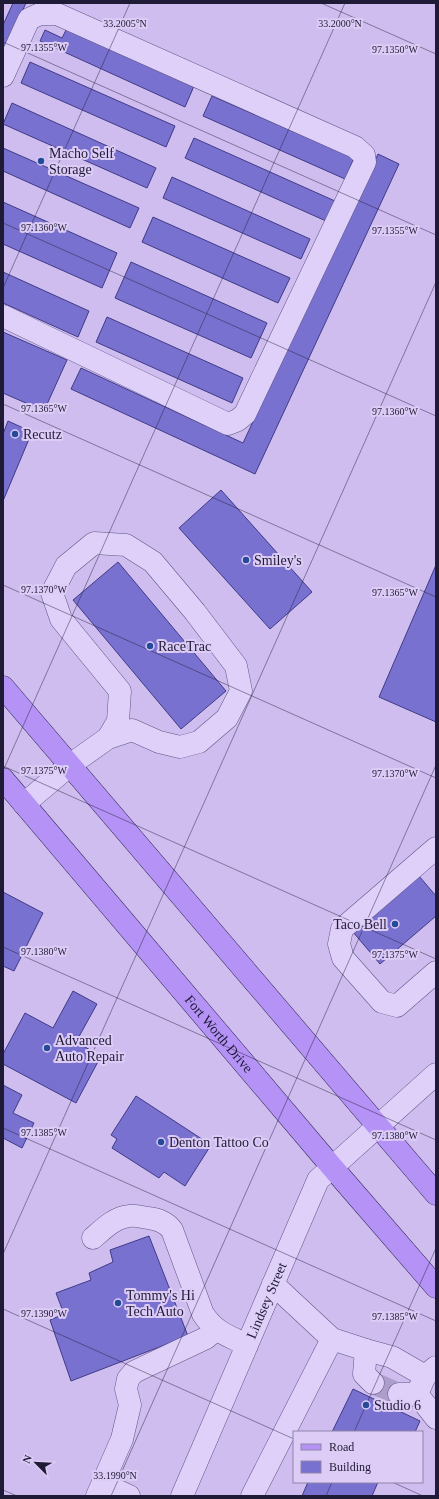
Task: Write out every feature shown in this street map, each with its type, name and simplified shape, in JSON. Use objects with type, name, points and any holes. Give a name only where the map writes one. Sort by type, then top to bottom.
[{"type":"main road","points":[[3,687],[436,1194]]},
{"type":"main road","name":"Fort Worth Drive","points":[[3,779],[332,1167],[436,1287]]},
{"type":"street","points":[[3,76],[29,19],[40,14],[57,14],[355,147],[364,155],[365,162],[245,414],[238,420],[228,424],[3,316]]},
{"type":"street","points":[[24,804],[70,765],[108,738],[132,730],[158,742],[180,747],[199,742],[227,718],[241,692],[236,666],[195,612],[153,562],[126,545],[94,543],[66,566],[52,593],[62,619],[120,691],[118,721],[108,738]]},
{"type":"street","points":[[436,848],[342,929],[339,944],[343,958],[382,1002],[397,1006],[436,972]]},
{"type":"street","name":"Lindsey Street","points":[[182,1496],[318,1180],[436,1074]]},
{"type":"street","points":[[93,1238],[108,1225],[130,1216],[156,1219],[168,1224],[172,1230],[203,1314],[216,1330],[247,1345]]},
{"type":"street","points":[[273,1284],[332,1339],[392,1357],[419,1383],[436,1418]]},
{"type":"street","points":[[129,1496],[100,1490],[122,1439],[128,1419],[130,1405],[126,1389],[128,1379],[134,1372],[206,1338],[216,1330]]},
{"type":"street","points":[[252,1496],[332,1339]]},
{"type":"street","points":[[366,1350],[364,1374],[373,1383]]},
{"type":"building","points":[[13,3],[26,3],[3,53],[3,25]]},
{"type":"building","points":[[67,28],[194,86],[185,107],[40,41],[45,30],[62,38]]},
{"type":"building","points":[[30,62],[175,126],[166,147],[21,83]]},
{"type":"building","points":[[212,96],[354,158],[345,179],[203,116]]},
{"type":"building","points":[[12,103],[156,168],[147,188],[3,124]]},
{"type":"building","points":[[194,138],[335,201],[326,221],[185,158]]},
{"type":"building","points":[[3,148],[139,208],[130,228],[3,171]]},
{"type":"building","points":[[378,154],[399,164],[255,474],[71,389],[81,368],[243,443]]},
{"type":"building","points":[[172,177],[310,239],[301,259],[163,198]]},
{"type":"building","points":[[3,202],[117,253],[102,288],[3,244]]},
{"type":"building","points":[[153,217],[290,278],[278,303],[142,242]]},
{"type":"building","points":[[131,262],[267,323],[251,358],[115,298]]},
{"type":"building","points":[[3,272],[89,311],[78,337],[3,303]]},
{"type":"building","points":[[107,317],[243,378],[232,403],[96,342]]},
{"type":"building","points":[[3,332],[67,360],[44,411],[3,393]]},
{"type":"building","points":[[8,421],[32,432],[3,501],[3,434]]},
{"type":"building","name":"Smiley's","points":[[221,490],[312,592],[270,629],[179,528]]},
{"type":"building","name":"RaceTrac","points":[[118,562],[226,691],[181,729],[73,600]]},
{"type":"building","points":[[436,565],[436,722],[379,697]]},
{"type":"building","name":"Taco Bell","points":[[419,876],[436,896],[436,916],[380,964],[353,932]]},
{"type":"building","points":[[3,892],[43,913],[14,971],[3,966]]},
{"type":"building","name":"Advanced Auto Repair","points":[[73,991],[97,1004],[76,1042],[101,1056],[76,1103],[3,1064],[3,1054],[25,1013],[53,1028]]},
{"type":"building","points":[[3,1085],[22,1095],[13,1113],[34,1123],[22,1148],[3,1138]]},
{"type":"building","name":"Denton Tattoo Co","points":[[136,1096],[211,1145],[185,1186],[164,1172],[159,1178],[112,1148],[117,1139],[111,1135]]},
{"type":"building","name":"Tommy's Hi Tech Auto","points":[[149,1236],[188,1336],[71,1381],[50,1320],[64,1314],[56,1293],[91,1280],[89,1273],[113,1262],[110,1250]]},
{"type":"building","name":"Studio 6","points":[[353,1389],[420,1421],[415,1431],[332,1431]]},
{"type":"building","points":[[308,1483],[378,1483],[372,1496],[302,1496]]},
{"type":"tunnel","points":[[373,1383],[399,1394]]},
{"type":"place","name":"Macho Self Storage","points":[[41,161]]},
{"type":"place","name":"Recutz","points":[[15,434]]},
{"type":"place","name":"Smiley's","points":[[246,560]]},
{"type":"place","name":"RaceTrac","points":[[150,646]]},
{"type":"place","name":"Taco Bell","points":[[395,924]]},
{"type":"place","name":"Advanced Auto Repair","points":[[47,1048]]},
{"type":"place","name":"Denton Tattoo Co","points":[[161,1142]]},
{"type":"place","name":"Tommy's Hi Tech Auto","points":[[118,1303]]},
{"type":"place","name":"Studio 6","points":[[366,1405]]}]
